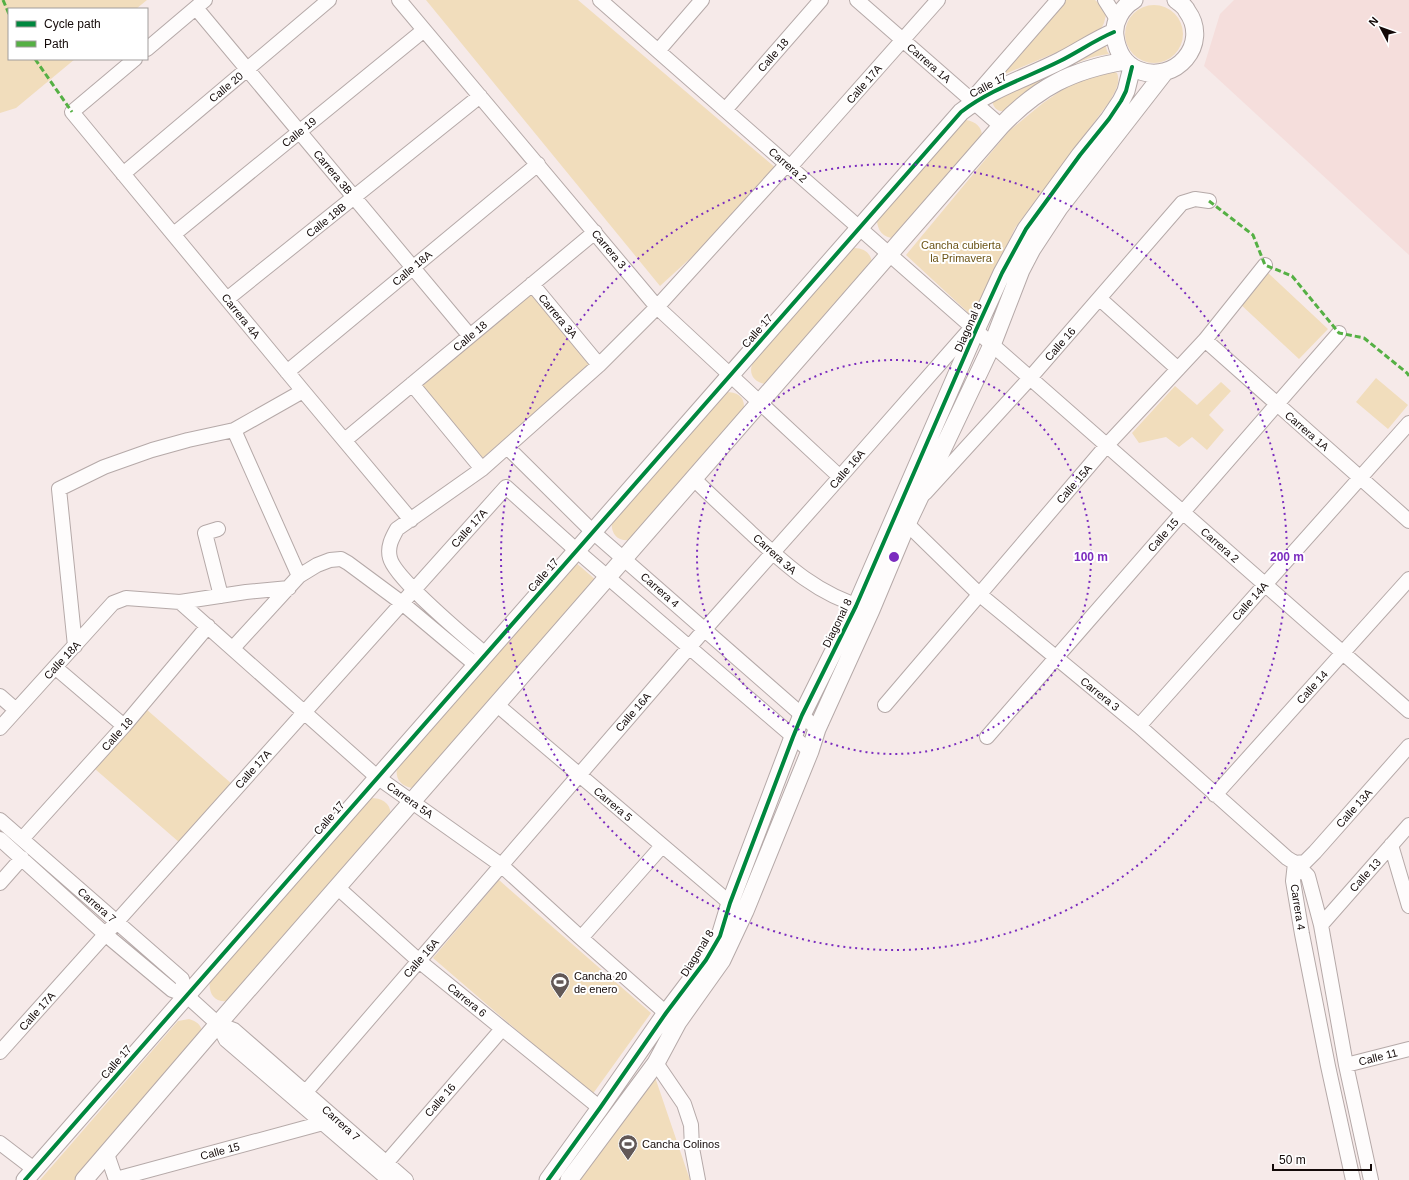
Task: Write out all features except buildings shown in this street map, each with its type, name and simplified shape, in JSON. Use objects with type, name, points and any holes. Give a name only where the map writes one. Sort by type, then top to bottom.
[{"type":"street","name":"Calle 20","points":[[123,174],[329,0]]},
{"type":"street","name":"Carrera 3","points":[[399,0],[657,307],[840,478]]},
{"type":"street","name":"Carrera 2","points":[[600,0],[1409,711]]},
{"type":"street","points":[[658,51],[702,0]]},
{"type":"street","name":"Calle 18","points":[[725,110],[822,0]]},
{"type":"street","name":"Carrera 1A","points":[[858,0],[1001,126]]},
{"type":"street","name":"Calle 17A","points":[[657,307],[789,166],[938,0]]},
{"type":"street","points":[[972,101],[1058,0]]},
{"type":"street","points":[[1105,0],[1116,26],[1117,48],[1128,64],[1147,74],[1164,73],[1178,67],[1188,56],[1194,42],[1194,26],[1184,3]]},
{"type":"street","points":[[1116,26],[1129,1]]},
{"type":"street","name":"Carrera 3B","points":[[200,4],[247,69],[470,336]]},
{"type":"street","points":[[148,48],[200,4]]},
{"type":"street","name":"Calle 17","points":[[30,1175],[186,995],[961,112],[972,101],[1060,61],[1098,39],[1116,26]]},
{"type":"street","name":"Calle 19","points":[[174,234],[424,30]]},
{"type":"street","name":"Carrera 4A","points":[[133,60],[72,112],[411,520]]},
{"type":"street","points":[[84,1180],[759,402],[1015,111],[1031,98],[1060,80],[1085,70],[1128,64]]},
{"type":"street","name":"Diagonal 8","points":[[569,1180],[656,1063],[678,1022],[722,960],[745,911],[810,751],[817,729],[901,518],[974,328],[1026,229],[1080,154],[1121,101],[1126,91],[1128,64]]},
{"type":"street","name":"Diagonal 8","points":[[901,518],[916,503],[992,345],[1021,270],[1043,232],[1059,208],[1164,73]]},
{"type":"street","name":"Calle 18B","points":[[227,299],[480,96]]},
{"type":"street","name":"Calle 18A","points":[[287,372],[538,164]]},
{"type":"street","name":"Calle 16","points":[[916,503],[1100,299],[1182,202],[1195,199],[1209,201]]},
{"type":"street","name":"Calle 18","points":[[345,440],[595,232]]},
{"type":"street","name":"Calle 15A","points":[[885,705],[1107,446],[1205,340],[1265,265]]},
{"type":"street","name":"Carrera 3A","points":[[532,284],[599,365]]},
{"type":"street","points":[[1100,299],[1178,369]]},
{"type":"street","points":[[480,660],[397,572],[390,558],[390,543],[397,529],[482,469],[599,365],[657,307]]},
{"type":"street","name":"Calle 16A","points":[[302,1096],[689,647],[974,328]]},
{"type":"street","name":"Calle 15","points":[[987,737],[1339,333]]},
{"type":"street","name":"Carrera 1A","points":[[1205,340],[1409,520]]},
{"type":"street","points":[[412,384],[482,469]]},
{"type":"street","points":[[75,646],[59,489],[104,467],[152,450],[234,430],[303,391]]},
{"type":"street","name":"Calle 14A","points":[[1139,726],[1409,423]]},
{"type":"street","points":[[234,430],[299,576]]},
{"type":"street","name":"Carrera 4","points":[[507,447],[592,532],[624,558],[802,714],[817,729]]},
{"type":"street","name":"Carrera 3A","points":[[693,478],[773,553],[800,576],[830,595],[864,608]]},
{"type":"street","name":"Calle 17A","points":[[0,1052],[506,487],[576,550]]},
{"type":"street","name":"Carrera 3","points":[[901,518],[979,594],[1139,726],[1215,795],[1287,858],[1295,863]]},
{"type":"street","points":[[218,529],[205,533],[221,596]]},
{"type":"street","points":[[576,550],[810,751]]},
{"type":"street","points":[[232,648],[299,576],[317,565],[330,560],[341,559],[480,660]]},
{"type":"street","name":"Calle 14","points":[[1215,795],[1409,579]]},
{"type":"street","points":[[180,602],[289,588]]},
{"type":"street","name":"Calle 18A","points":[[0,728],[56,668],[113,603],[126,598],[180,602]]},
{"type":"street","name":"Carrera 5A","points":[[180,602],[377,777],[501,865],[666,1013]]},
{"type":"street","name":"Diagonal 8","points":[[548,1180],[666,1013],[706,960],[720,936],[730,903],[802,714],[864,608]]},
{"type":"street","name":"Calle 18","points":[[22,839],[124,726],[208,626]]},
{"type":"street","points":[[56,668],[124,726]]},
{"type":"street","points":[[0,696],[16,710]]},
{"type":"street","name":"Carrera 5","points":[[496,704],[730,903],[745,911]]},
{"type":"street","name":"Calle 13A","points":[[1295,863],[1305,862],[1315,852],[1409,746]]},
{"type":"street","name":"Carrera 7","points":[[0,820],[182,979],[186,995]]},
{"type":"street","name":"Calle 13","points":[[1321,925],[1409,825]]},
{"type":"street","name":"Carrera 7","points":[[0,839],[106,934],[172,990],[186,995],[218,1024],[226,1040],[302,1096],[384,1171]]},
{"type":"street","points":[[581,938],[662,846]]},
{"type":"street","points":[[1391,846],[1409,906]]},
{"type":"street","points":[[0,883],[22,858]]},
{"type":"street","name":"Carrera 4","points":[[1295,863],[1308,876],[1321,925],[1346,1065],[1371,1180]]},
{"type":"street","name":"Carrera 4","points":[[1295,863],[1293,881],[1302,934],[1328,1066],[1353,1180]]},
{"type":"street","name":"Carrera 6","points":[[337,887],[419,961],[600,1108]]},
{"type":"street","name":"Calle 16","points":[[384,1171],[502,1029]]},
{"type":"street","name":"Calle 11","points":[[1346,1065],[1409,1049]]},
{"type":"street","points":[[656,1063],[684,1104],[691,1125],[692,1148],[698,1180]]},
{"type":"street","name":"Carrera 7","points":[[302,1096],[323,1123],[384,1171],[406,1180]]},
{"type":"street","name":"Calle 15","points":[[116,1180],[323,1123]]},
{"type":"street","points":[[0,1143],[30,1175]]},
{"type":"street","points":[[106,1154],[116,1180]]},
{"type":"shaded area","points":[[1234,0],[1409,0],[1409,255],[1204,66],[1220,14]]},
{"type":"green space","points":[[0,0],[147,0],[137,8],[8,8],[8,60],[74,60],[16,108],[0,113]]},
{"type":"green space","points":[[426,0],[578,0],[777,169],[730,222],[660,286]]},
{"type":"green space","points":[[1064,0],[1095,0],[1101,5],[1106,15],[1101,29],[1083,41],[998,77]]},
{"type":"green space","points":[[1154,5],[1170,10],[1178,18],[1183,34],[1178,50],[1170,58],[1154,63],[1138,58],[1130,50],[1125,34],[1130,18],[1138,10]]},
{"type":"green space","points":[[1105,42],[1109,54],[1094,57],[1067,68],[1041,84],[1005,111],[998,110],[994,106],[992,101]]},
{"type":"green space","name":"Cancha cubierta la Primavera","points":[[1110,70],[1117,73],[1118,80],[1117,87],[1110,101],[1015,228],[974,318],[906,255],[1009,131],[1043,103],[1078,79]]},
{"type":"green space","points":[[966,120],[973,122],[978,126],[982,139],[895,238],[890,238],[883,234],[879,229],[877,216],[961,121]]},
{"type":"green space","points":[[854,248],[865,250],[871,258],[872,265],[765,384],[757,381],[751,373],[753,362],[849,249]]},
{"type":"green space","points":[[1267,272],[1328,329],[1299,359],[1238,302]]},
{"type":"green space","points":[[532,288],[595,362],[480,460],[417,386]]},
{"type":"green space","points":[[1376,378],[1408,405],[1388,429],[1356,402]]},
{"type":"green space","points":[[1221,382],[1231,391],[1209,415],[1224,430],[1207,450],[1192,437],[1179,447],[1166,437],[1139,443],[1132,433],[1175,386],[1197,405]]},
{"type":"green space","points":[[726,392],[734,393],[740,396],[743,401],[744,409],[630,540],[621,540],[615,536],[612,529],[612,520]]},
{"type":"green space","points":[[574,561],[597,581],[412,788],[402,784],[398,779],[397,768]]},
{"type":"green space","points":[[146,709],[232,784],[180,843],[95,769]]},
{"type":"green space","points":[[370,798],[385,802],[389,807],[391,815],[228,1001],[216,999],[211,993],[210,980]]},
{"type":"green space","name":"Cancha 20 de enero","points":[[499,880],[651,1013],[592,1095],[433,958]]},
{"type":"green space","points":[[189,1019],[196,1022],[200,1026],[203,1040],[82,1180],[40,1180],[178,1021]]},
{"type":"green space","points":[[655,1077],[690,1180],[576,1180]]},
{"type":"marked path","points":[[3,0],[8,12]]},
{"type":"marked path","points":[[36,60],[72,112]]},
{"type":"marked path","points":[[1209,201],[1253,235],[1265,265],[1292,276],[1339,333],[1364,338],[1409,376]]},
{"type":"cycle path","points":[[25,1180],[961,112],[997,90],[1060,61],[1114,32]]},
{"type":"cycle path","points":[[548,1180],[666,1013],[706,960],[720,936],[730,903],[802,715],[856,606],[1002,273],[1026,229],[1121,101],[1126,91],[1132,67]]},
{"type":"place","name":"Cancha 20 de enero","points":[[560,999]]},
{"type":"place","name":"Cancha Colinos","points":[[628,1161]]}]
